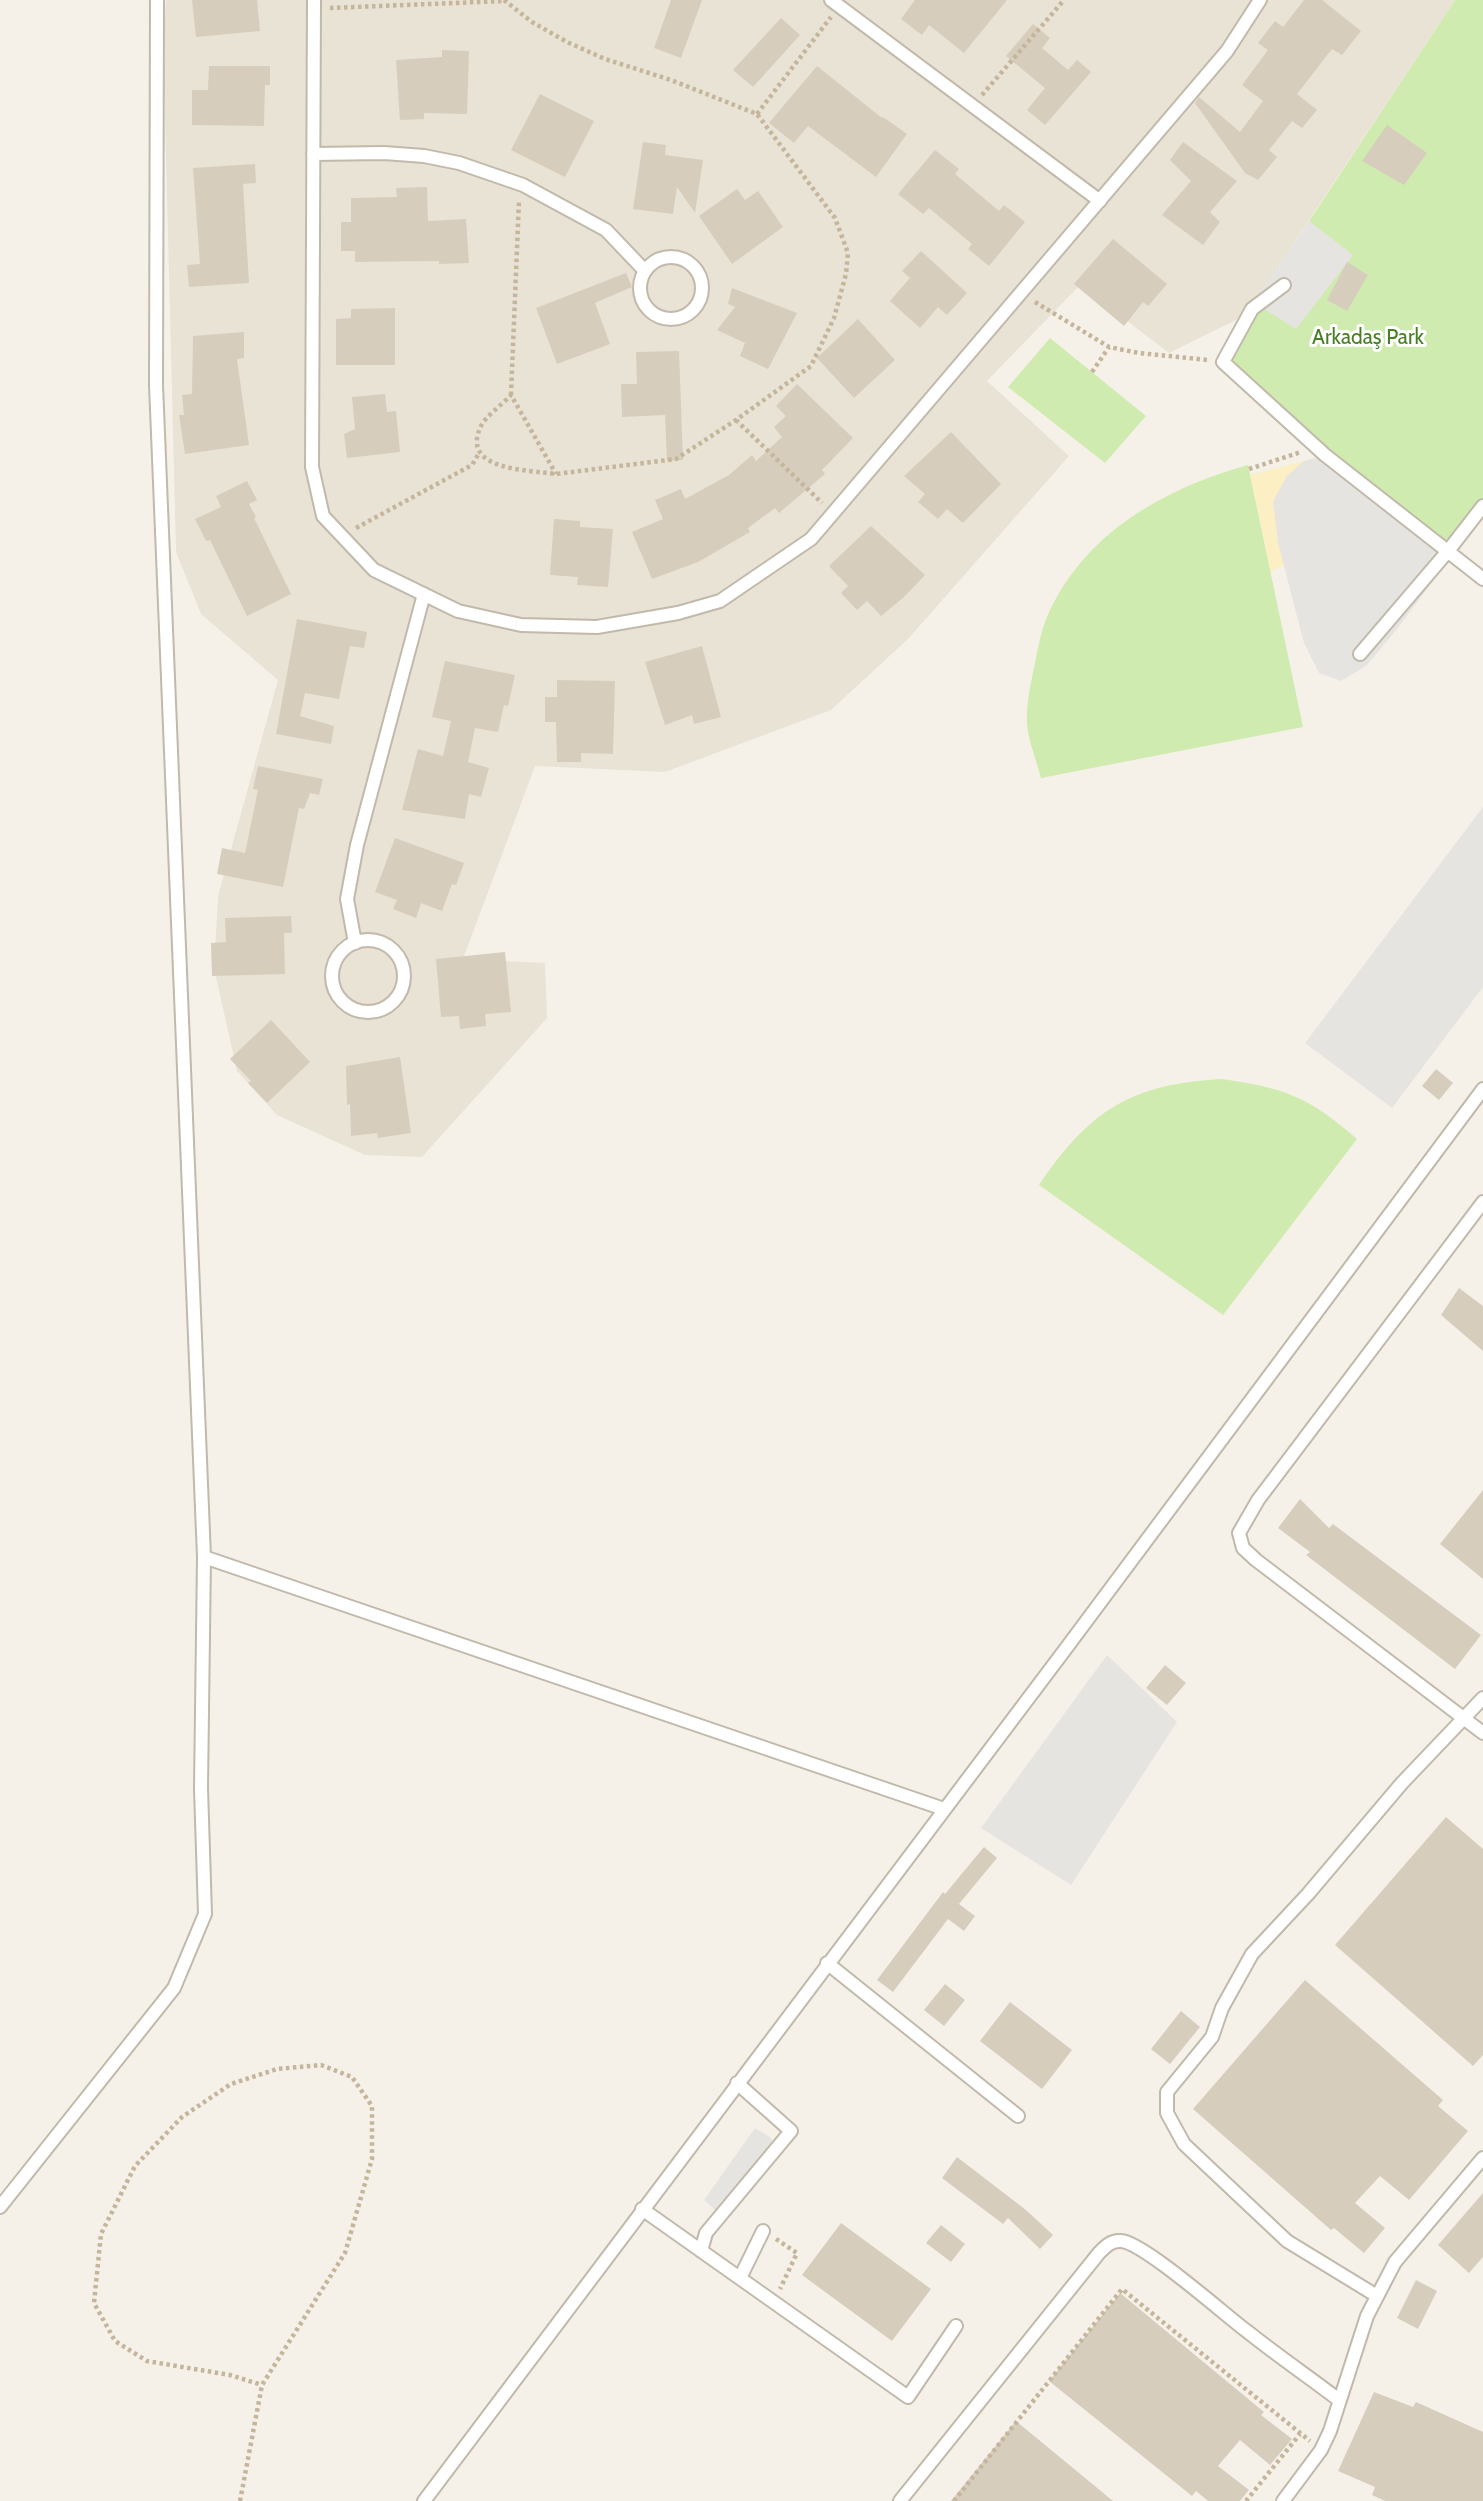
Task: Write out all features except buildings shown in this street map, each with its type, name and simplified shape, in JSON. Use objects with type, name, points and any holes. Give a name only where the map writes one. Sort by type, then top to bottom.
[{"type":"lane","points":[[0,2207],[174,1988],[205,1914],[201,1788],[204,1557],[156,385],[158,0]]},
{"type":"lane","points":[[314,4],[312,467],[323,516],[374,570],[458,611],[521,625],[597,626],[678,613],[720,601],[811,539],[1227,51],[1260,0]]},
{"type":"lane","points":[[835,3],[1100,201]]},
{"type":"lane","points":[[313,154],[384,153],[424,156],[459,163],[520,184],[606,230],[645,271]]},
{"type":"lane","points":[[670,257],[689,263],[699,275],[702,290],[696,307],[685,316],[667,319],[657,317],[648,310],[641,298],[639,287],[645,271],[654,261],[670,257]]},
{"type":"lane","points":[[1284,285],[1252,309],[1223,362],[1317,447],[1483,579]]},
{"type":"lane","points":[[1360,654],[1483,506]]},
{"type":"lane","points":[[355,943],[347,899],[357,845],[424,594]]},
{"type":"lane","points":[[366,940],[378,942],[391,948],[399,958],[405,975],[403,987],[400,995],[385,1009],[373,1012],[354,1010],[346,1005],[334,990],[332,969],[337,957],[355,943],[366,940]]},
{"type":"lane","points":[[424,2501],[1483,1089]]},
{"type":"lane","points":[[1483,1202],[1258,1500],[1239,1533],[1244,1548],[1256,1560],[1483,1733]]},
{"type":"lane","points":[[204,1557],[944,1808]]},
{"type":"lane","points":[[1377,2296],[1287,2241],[1184,2144],[1167,2113],[1167,2092],[1212,2037],[1222,2008],[1252,1954],[1308,1894],[1402,1783],[1483,1698]]},
{"type":"lane","points":[[827,1963],[1018,2116]]},
{"type":"lane","points":[[701,2251],[706,2233],[791,2131],[737,2082]]},
{"type":"lane","points":[[1290,2498],[1317,2457],[1329,2431],[1367,2316],[1395,2262],[1483,2158]]},
{"type":"lane","points":[[642,2209],[908,2397],[956,2326]]},
{"type":"lane","points":[[740,2278],[764,2231]]},
{"type":"lane","points":[[900,2501],[1099,2253],[1111,2243],[1120,2240],[1132,2243],[1152,2257],[1339,2400]]},
{"type":"path","points":[[314,4],[504,0],[532,22],[605,59],[671,80],[757,114],[835,218],[848,253],[846,274],[834,318],[811,366],[676,459],[556,474],[489,463],[479,453],[477,439],[482,424],[511,395]]},
{"type":"path","points":[[973,106],[1064,0]]},
{"type":"path","points":[[757,114],[835,3]]},
{"type":"path","points":[[520,184],[511,395],[556,474]]},
{"type":"path","points":[[1021,293],[1109,347],[1223,362]]},
{"type":"path","points":[[1093,372],[1109,347]]},
{"type":"path","points":[[736,420],[832,514]]},
{"type":"path","points":[[1249,469],[1317,447]]},
{"type":"path","points":[[338,533],[359,527],[472,465],[479,453]]},
{"type":"path","points":[[240,2501],[262,2385],[345,2253],[372,2159],[372,2106],[352,2077],[321,2065],[277,2069],[231,2084],[182,2116],[135,2166],[102,2234],[94,2302],[114,2342],[147,2361],[230,2375],[262,2385]]},
{"type":"path","points":[[954,2501],[1122,2288],[1300,2434],[1246,2501]]},
{"type":"shaded area","points":[[166,0],[1455,0],[1246,315],[1169,353],[1080,285],[987,381],[1069,456],[909,638],[831,710],[665,772],[535,766],[463,959],[545,963],[547,1018],[422,1157],[365,1155],[277,1115],[237,1071],[214,968],[218,896],[278,680],[201,614],[176,552],[163,39]]},
{"type":"shaded area","points":[[1309,221],[1353,255],[1296,329],[1253,302]]},
{"type":"shaded area","points":[[1325,455],[1448,551],[1437,576],[1393,634],[1366,666],[1341,681],[1319,673],[1304,643],[1278,543],[1273,502],[1286,477],[1304,461]]},
{"type":"shaded area","points":[[1483,807],[1483,987],[1392,1108],[1305,1043]]},
{"type":"shaded area","points":[[1107,1655],[1177,1722],[1071,1885],[981,1828]]},
{"type":"shaded area","points":[[755,2128],[770,2137],[777,2148],[721,2215],[704,2200]]},
{"type":"green space","name":"Arkadaş Park","points":[[1455,0],[1483,0],[1483,506],[1448,551],[1223,362],[1228,344]]},
{"type":"green space","points":[[1050,338],[1146,416],[1105,463],[1008,387]]},
{"type":"green space","points":[[1248,465],[1303,727],[1041,778],[1028,732],[1027,706],[1043,628],[1063,587],[1082,561],[1104,538],[1129,518],[1186,487]]},
{"type":"green space","points":[[1222,1079],[1263,1086],[1295,1097],[1325,1113],[1357,1139],[1223,1315],[1039,1185],[1076,1138],[1095,1120],[1116,1106],[1162,1087]]},
{"type":"sand","points":[[1304,461],[1279,490],[1284,565],[1271,572],[1250,475]]}]
